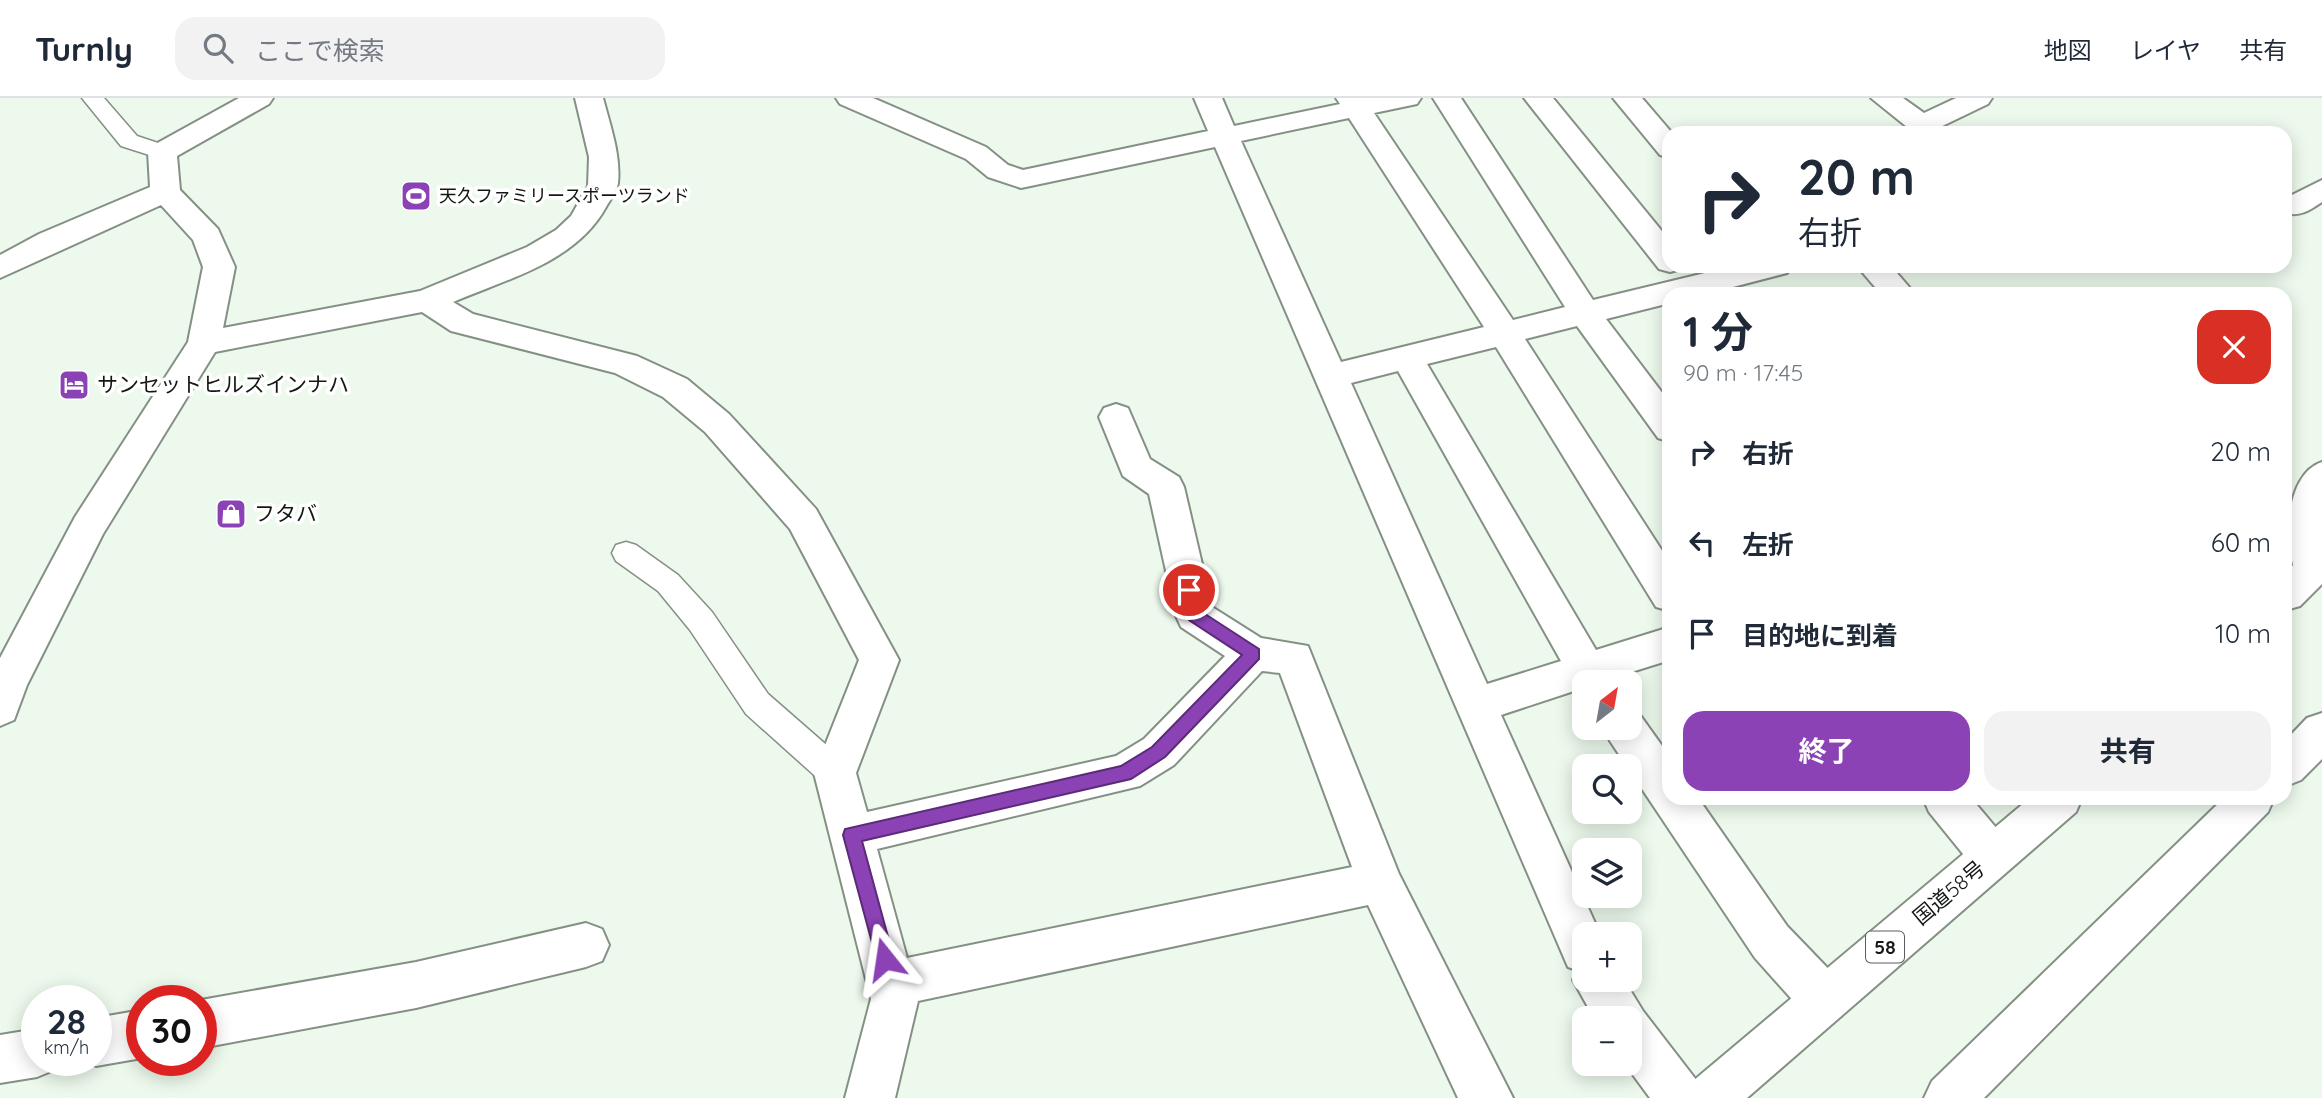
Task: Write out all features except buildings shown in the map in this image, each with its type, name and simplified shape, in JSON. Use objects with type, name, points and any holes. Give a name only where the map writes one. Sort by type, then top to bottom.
[{"type":"main road","points":[[0,708],[7,684],[88,527],[204,344],[219,267],[206,236],[165,192],[162,152],[259,98]]},
{"type":"main road","points":[[850,98],[976,153],[998,171],[1021,179],[1353,103],[1407,98]]},
{"type":"main road","points":[[1208,98],[1222,135],[1332,376],[1572,924]]},
{"type":"main road","points":[[1447,98],[1585,314],[1662,418]]},
{"type":"main road","points":[[1538,98],[1662,253]]},
{"type":"main road","points":[[1627,98],[1662,140]]},
{"type":"main road","points":[[1885,98],[1922,125],[1978,98]]},
{"type":"main road","points":[[204,344],[427,300],[538,254],[567,237],[583,222],[603,186],[599,101]]},
{"type":"main road","points":[[1353,103],[1505,334],[1662,583]]},
{"type":"main road","points":[[2294,206],[2322,189]]},
{"type":"main road","points":[[0,268],[50,241],[165,192]]},
{"type":"main road","points":[[1332,376],[1585,314],[1682,278],[1722,273]]},
{"type":"main road","points":[[1880,273],[1892,287]]},
{"type":"main road","points":[[427,300],[463,323],[625,364],[675,388],[717,423],[803,519],[879,660],[835,773],[895,999],[870,1098]]},
{"type":"main road","points":[[1407,358],[1586,670]]},
{"type":"main road","points":[[1116,417],[1136,467],[1166,488],[1195,616],[1254,654],[1294,658],[1380,881],[1479,1087],[1488,1098]]},
{"type":"main road","points":[[2306,575],[2313,485],[2322,476]]},
{"type":"main road","points":[[1606,670],[1662,646]]},
{"type":"main road","points":[[852,835],[1125,773],[1158,752],[1254,654]]},
{"type":"main road","points":[[1476,705],[1572,681]]},
{"type":"main road","points":[[2292,761],[2322,731]]},
{"type":"main road","points":[[1633,740],[1662,781]]},
{"type":"main road","points":[[1678,805],[1771,942],[1824,999]]},
{"type":"main road","points":[[1950,805],[1992,856]]},
{"type":"main road","name":"国道58号","points":[[1710,1098],[2053,805]]},
{"type":"main road","points":[[1949,1098],[2246,805]]},
{"type":"main road","points":[[891,984],[1380,881]]},
{"type":"main road","points":[[217,1021],[416,985],[586,945]]},
{"type":"main road","points":[[1642,1047],[1680,1098]]},
{"type":"main road","points":[[0,1059],[21,1056]]},
{"type":"lane","points":[[93,98],[129,141],[162,152]]},
{"type":"lane","points":[[626,553],[668,583],[701,621],[757,704],[835,773]]},
{"type":"place","name":"天久ファミリースポーツランド","points":[[416,196]]},
{"type":"place","name":"サンセットヒルズインナハ","points":[[74,385]]},
{"type":"place","name":"フタバ","points":[[231,514]]},
{"type":"route","points":[[885,959],[852,835],[1125,773],[1158,752],[1254,654],[1195,616],[1189,590]]}]
